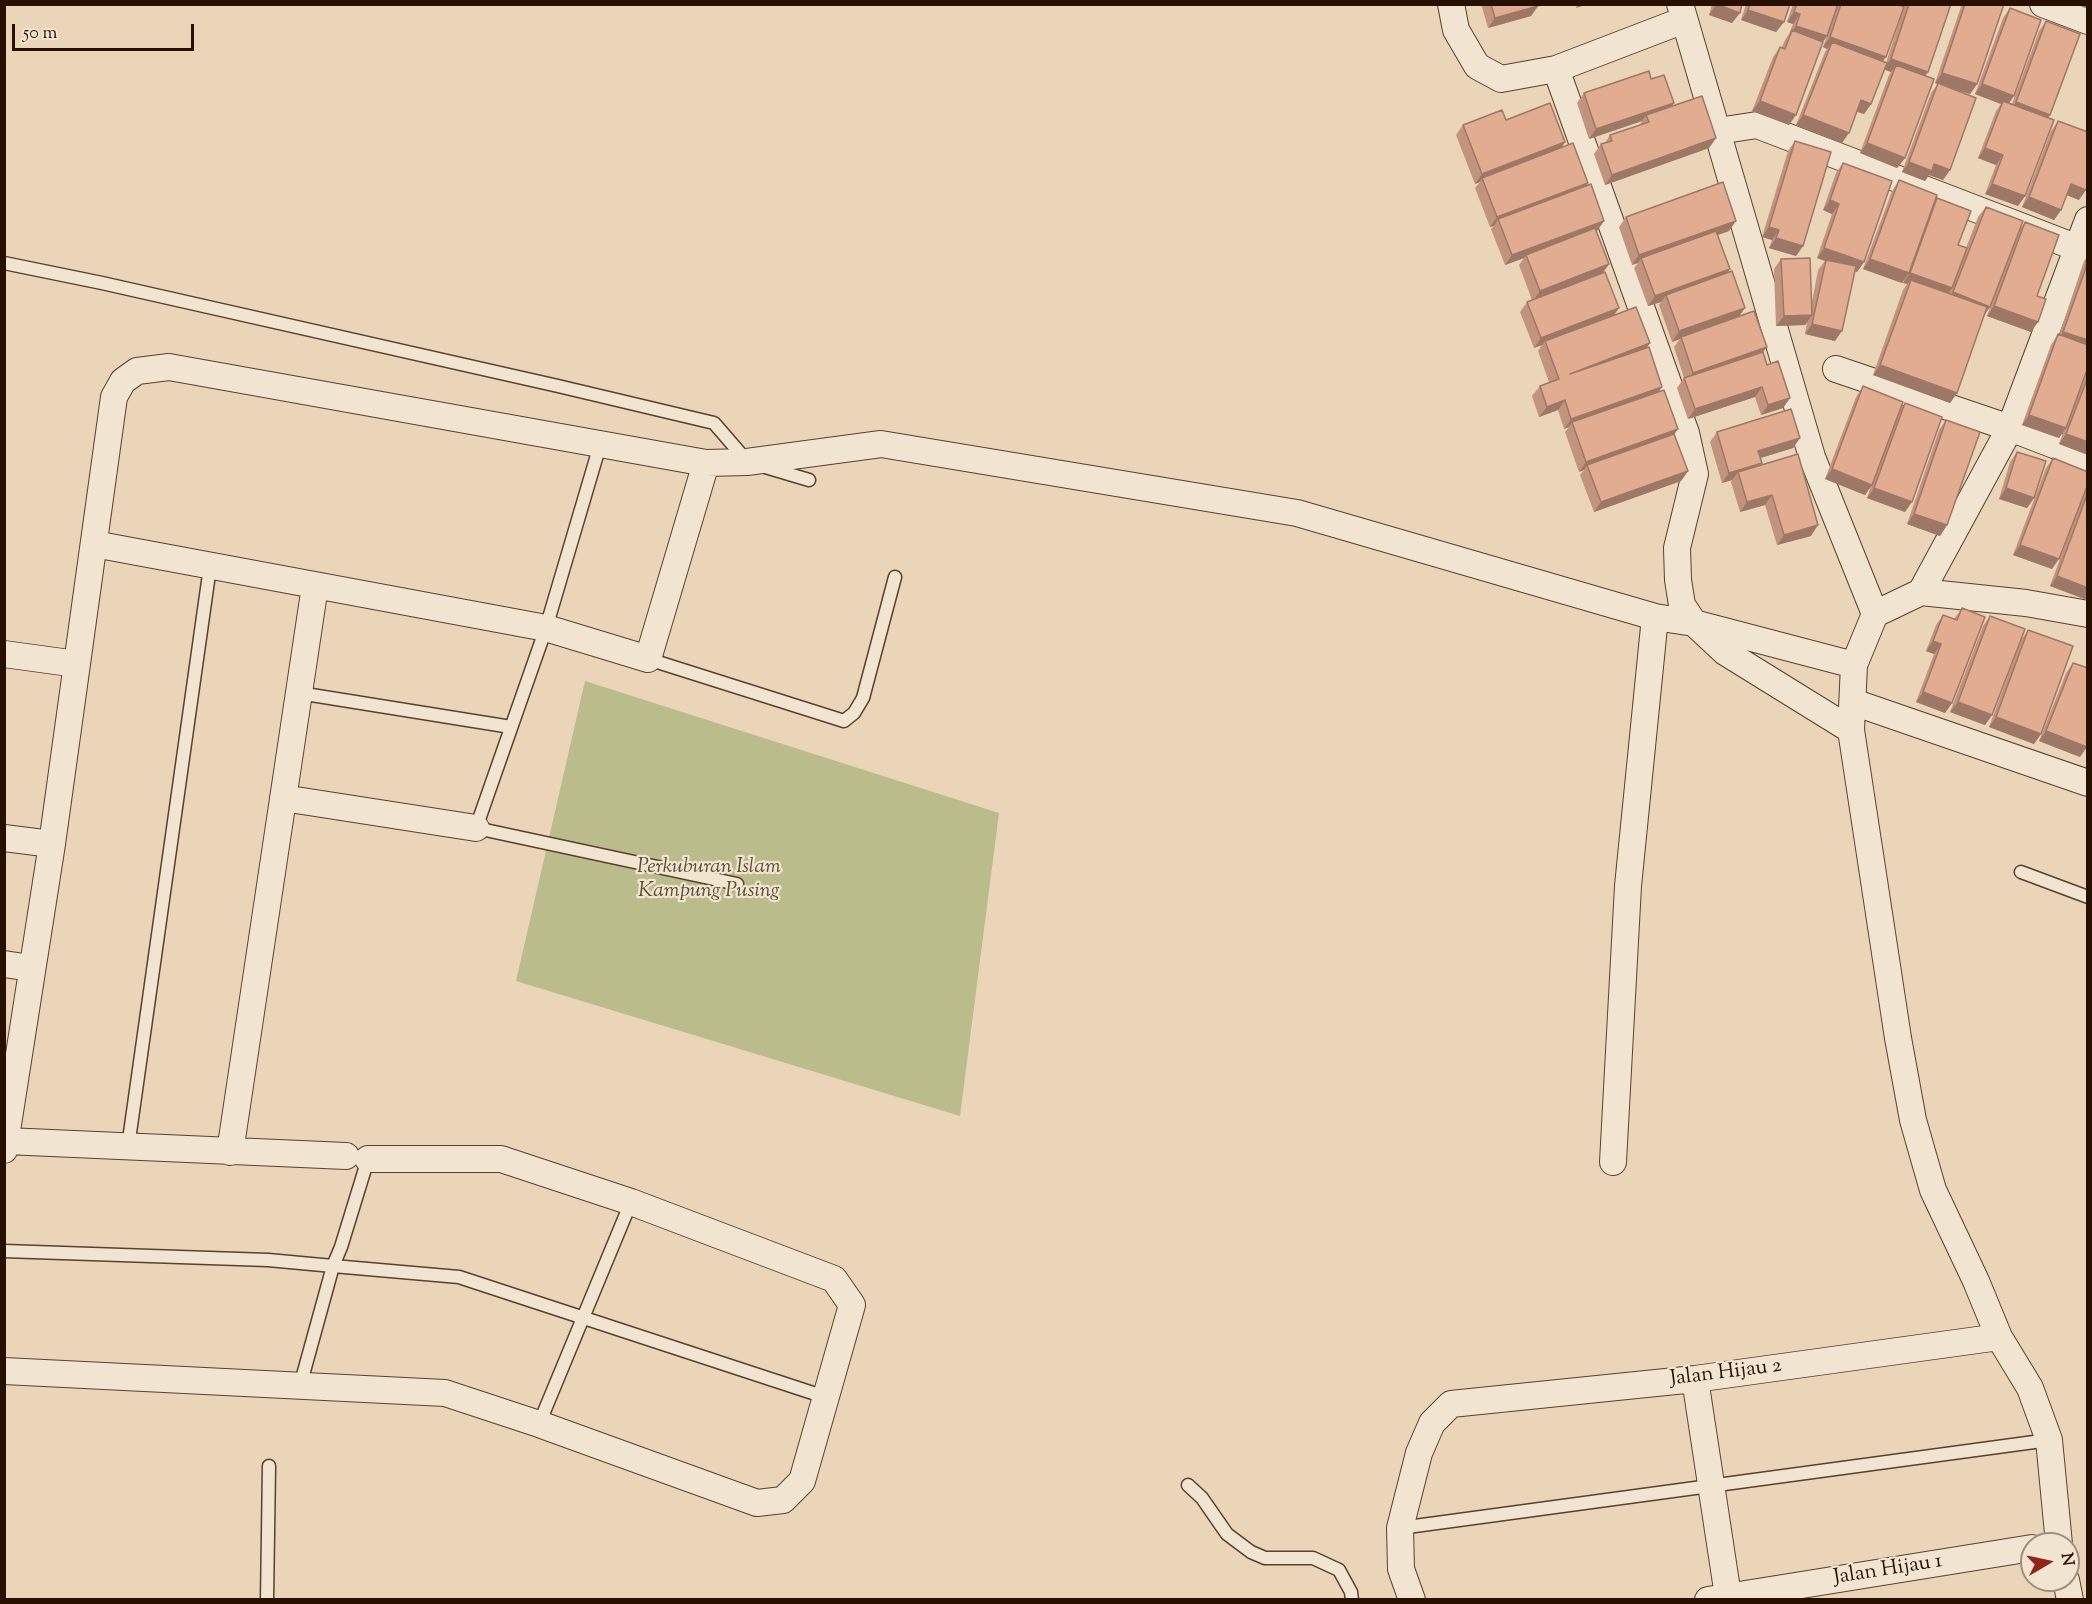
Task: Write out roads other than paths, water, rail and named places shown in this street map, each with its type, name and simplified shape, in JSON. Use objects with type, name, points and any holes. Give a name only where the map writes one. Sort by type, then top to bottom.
[{"type":"street","points":[[1451,4],[1456,30],[1477,66],[1501,79],[1556,69],[1682,12],[1812,457],[1875,615]]},
{"type":"street","points":[[2043,4],[2088,21]]},
{"type":"street","points":[[1556,69],[1686,433],[1695,474],[1677,548],[1678,580],[1682,605],[1694,623],[1725,652],[1851,729]]},
{"type":"street","points":[[1718,131],[1757,125],[2082,250]]},
{"type":"street","points":[[1921,592],[2010,428],[2082,250],[2088,220]]},
{"type":"street","points":[[4,1371],[445,1393],[539,1424],[757,1503],[783,1500],[802,1481],[852,1305],[834,1279],[631,1202],[501,1159],[357,1158],[128,1147],[5,1145],[52,844],[114,397],[123,381],[137,371],[170,367],[706,463],[747,462],[881,444],[1297,513],[1655,617],[1694,623],[1854,665]]},
{"type":"street","points":[[1836,369],[2010,428],[2088,458]]},
{"type":"street","points":[[94,544],[546,628],[648,658],[706,463]]},
{"type":"street","points":[[230,1152],[315,586]]},
{"type":"street","points":[[2057,1532],[2049,1440],[2030,1388],[1999,1337],[1976,1281],[1933,1190],[1913,1120],[1898,1038],[1851,729],[1854,665],[1875,615],[1921,592],[2026,603],[2088,614]]},
{"type":"street","points":[[1613,1162],[1628,886],[1655,617]]},
{"type":"street","points":[[4,654],[77,664]]},
{"type":"street","points":[[1853,702],[2088,783]]},
{"type":"street","points":[[283,798],[476,828]]},
{"type":"street","points":[[4,838],[52,844]]},
{"type":"street","points":[[4,964],[31,968]]},
{"type":"street","name":"Jalan Hijau 2","points":[[1400,1528],[1419,1453],[1432,1423],[1451,1404],[1695,1379],[1999,1337]]},
{"type":"street","points":[[1695,1379],[1713,1485],[1718,1598]]},
{"type":"street","points":[[1400,1528],[1401,1569],[1412,1599]]},
{"type":"street","name":"Jalan Hijau 1","points":[[1718,1598],[2020,1550]]},
{"type":"lane","points":[[4,263],[547,383],[714,423],[747,462],[809,480]]},
{"type":"lane","points":[[600,445],[546,628],[476,828],[737,885]]},
{"type":"lane","points":[[128,1147],[210,567]]},
{"type":"lane","points":[[648,658],[844,720],[854,713],[864,698],[895,577]]},
{"type":"lane","points":[[299,693],[512,727]]},
{"type":"lane","points":[[2021,872],[2088,897]]},
{"type":"lane","points":[[300,1386],[333,1266],[341,1247],[357,1158]]},
{"type":"lane","points":[[539,1424],[585,1319],[631,1202]]},
{"type":"lane","points":[[4,1251],[268,1260],[459,1277],[825,1397]]},
{"type":"lane","points":[[1400,1528],[2049,1440]]},
{"type":"lane","points":[[267,1599],[269,1466]]},
{"type":"lane","points":[[1188,1485],[1202,1498],[1227,1534],[1251,1552],[1265,1558],[1314,1558],[1339,1570],[1351,1592],[1352,1599]]},
{"type":"park label","name":"Perkuburan Islam Kampung Pusing","points":[[709,880]]}]
